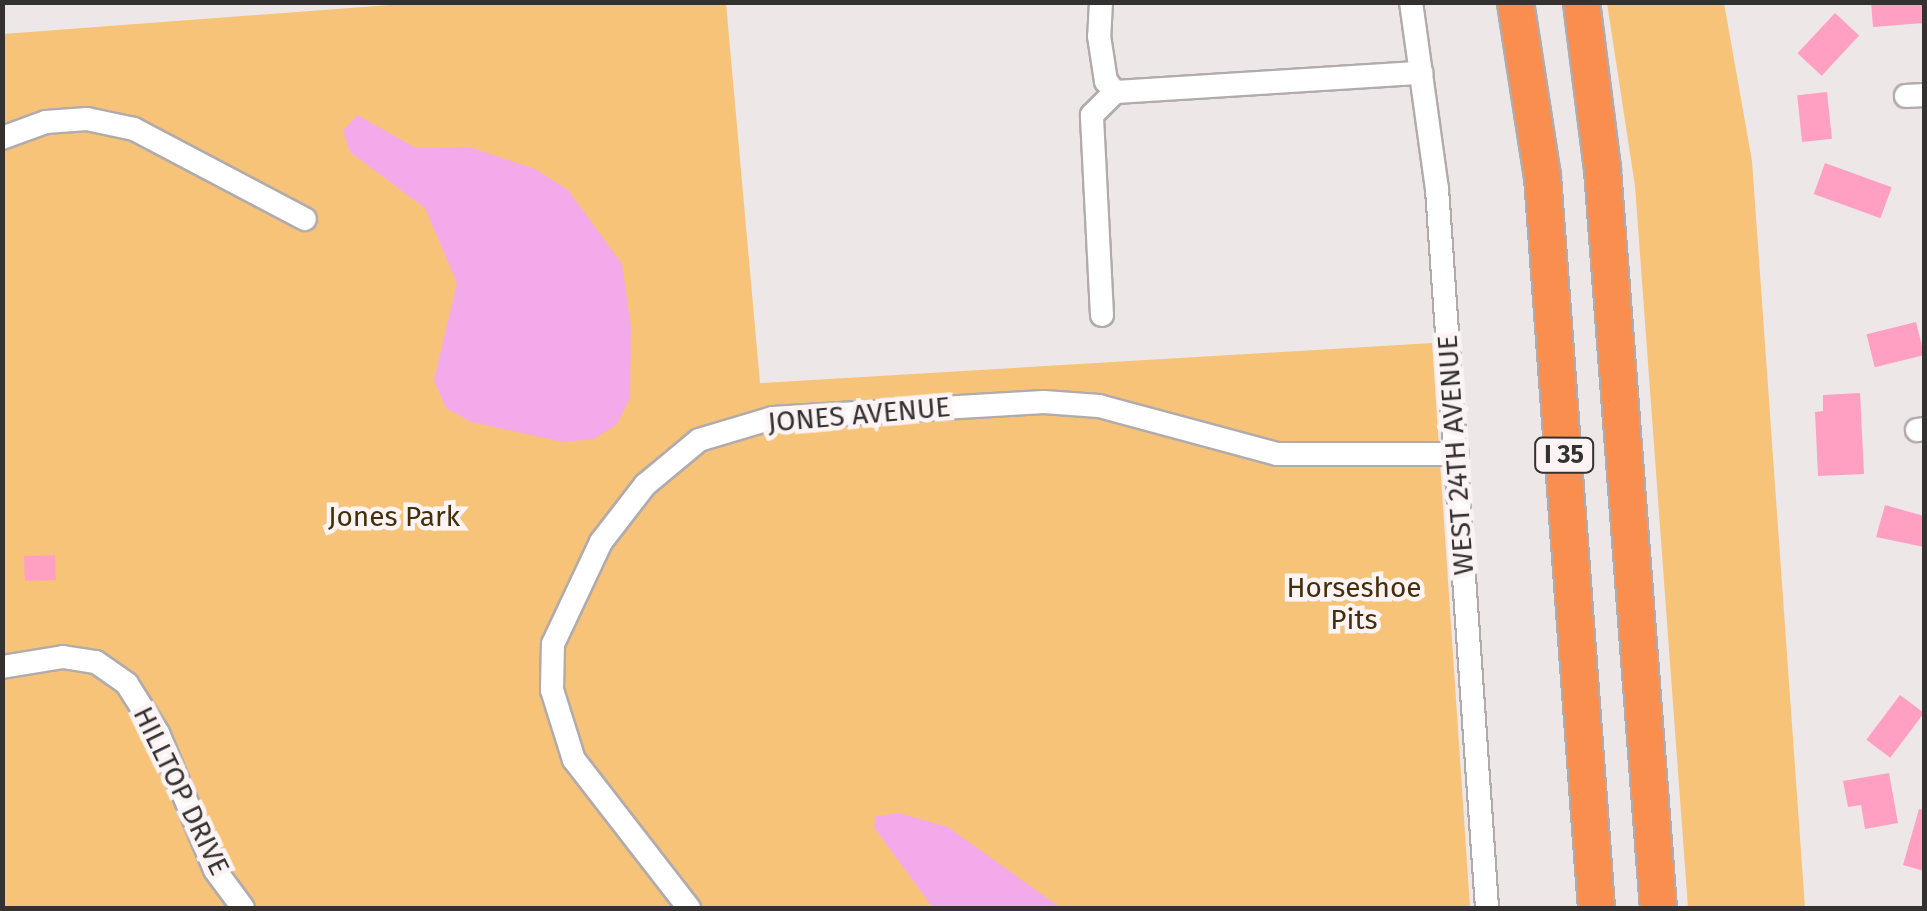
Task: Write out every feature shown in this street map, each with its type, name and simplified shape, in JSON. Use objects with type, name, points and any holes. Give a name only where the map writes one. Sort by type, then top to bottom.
[{"type":"highway","name":"I 35","points":[[1515,2],[1544,194],[1596,908]]},
{"type":"highway","name":"I 35","points":[[1581,2],[1602,169],[1658,908]]},
{"type":"street","points":[[1101,2],[1098,36],[1106,82],[1115,92]]},
{"type":"street","name":"WEST 24TH AVENUE","points":[[1411,2],[1437,190],[1487,908]]},
{"type":"street","points":[[1102,315],[1092,115],[1115,92],[1421,72]]},
{"type":"street","points":[[2,138],[46,122],[87,119],[134,128],[304,219]]},
{"type":"street","name":"JONES AVENUE","points":[[689,908],[574,760],[552,690],[552,644],[601,542],[645,485],[699,440],[773,418],[1044,402],[1099,406],[1277,454],[1456,454]]},
{"type":"street","name":"HILLTOP DRIVE","points":[[2,667],[63,656],[96,662],[127,684],[158,733],[216,870],[242,908]]},
{"type":"green space","name":"Jones Park","points":[[416,3],[726,3],[760,383],[1432,343],[1470,908],[3,908],[3,34]]},
{"type":"green space","points":[[1607,3],[1724,3],[1752,161],[1805,908],[1688,908],[1635,186]]},
{"type":"shaded area","points":[[357,115],[416,148],[469,147],[535,169],[568,190],[622,264],[631,328],[630,398],[617,424],[594,439],[563,442],[471,422],[446,408],[434,380],[457,283],[425,208],[350,152],[343,131]]},
{"type":"shaded area","points":[[899,813],[948,827],[1061,908],[933,908],[874,827],[876,816]]},
{"type":"building","points":[[1871,2],[1924,2],[1924,23],[1873,27]]},
{"type":"building","points":[[1835,13],[1859,36],[1822,76],[1797,53]]},
{"type":"building","points":[[1827,92],[1832,139],[1802,142],[1797,95]]},
{"type":"building","points":[[1825,163],[1892,187],[1880,218],[1814,194]]},
{"type":"building","points":[[1916,322],[1924,355],[1875,367],[1867,334]]},
{"type":"building","points":[[1860,393],[1864,474],[1818,476],[1815,412],[1823,411],[1823,395]]},
{"type":"building","points":[[1885,505],[1924,516],[1924,547],[1876,537]]},
{"type":"building","points":[[55,555],[56,580],[25,581],[24,556]]},
{"type":"building","points":[[1900,695],[1924,713],[1890,758],[1866,740]]},
{"type":"building","points":[[1889,773],[1898,823],[1865,829],[1861,805],[1848,807],[1843,781]]},
{"type":"building","points":[[1919,809],[1924,810],[1924,871],[1903,865]]},
{"type":"park label","name":"Horseshoe Pits","points":[[1354,604]]}]
